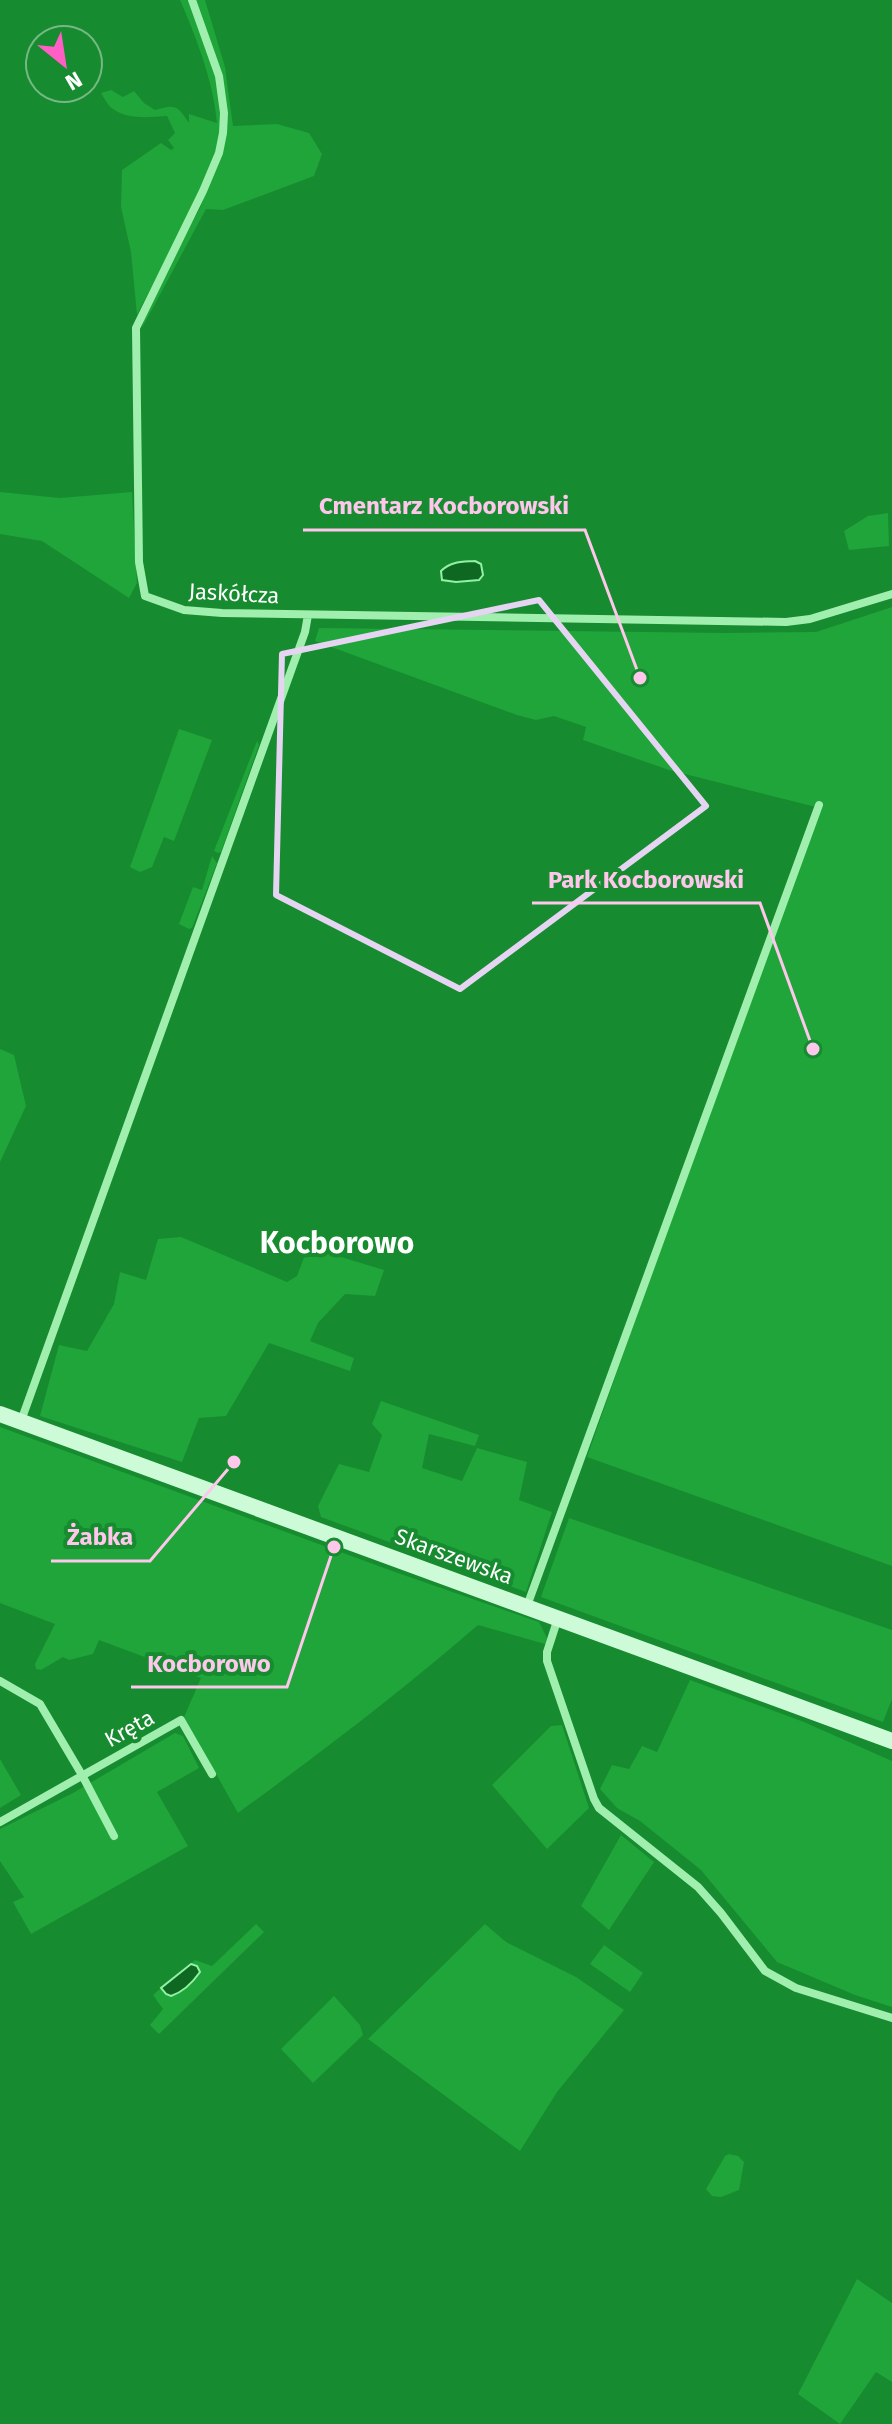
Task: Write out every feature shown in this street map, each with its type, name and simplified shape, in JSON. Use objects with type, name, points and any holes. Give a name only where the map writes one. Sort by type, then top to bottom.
[{"type":"main road","name":"Skarszewska","points":[[0,1414],[892,1741]]},
{"type":"street","name":"Jaskółcza","points":[[192,0],[219,76],[223,133],[219,153],[203,191],[136,328],[138,538],[145,596],[184,610],[308,615],[786,622],[810,619],[892,594]]},
{"type":"street","points":[[21,1421],[305,632],[308,615]]},
{"type":"street","points":[[527,1606],[819,805]]},
{"type":"street","points":[[559,1618],[547,1652],[547,1661],[599,1808],[698,1887],[765,1971],[796,1988],[892,2018]]},
{"type":"street","points":[[0,1681],[40,1704],[114,1836]]},
{"type":"street","name":"Kręta","points":[[0,1822],[181,1720],[212,1774]]},
{"type":"highlighted area","points":[[539,600],[706,806],[460,989],[276,895],[282,654]]},
{"type":"shaded area","points":[[180,0],[190,0],[218,84],[222,119],[216,151],[193,207],[137,315],[131,252],[121,207],[122,170],[161,143],[171,150],[174,148],[168,140],[175,133],[167,116],[125,115],[111,108],[104,98],[104,92],[111,90],[123,97],[134,91],[155,110],[172,107],[179,109],[189,123],[189,114],[217,123],[198,45]]},
{"type":"shaded area","points":[[195,0],[205,0],[225,67],[233,126],[277,124],[309,133],[322,154],[314,176],[223,210],[206,209],[142,328],[147,307],[200,208],[221,154],[226,106]]},
{"type":"shaded area","points":[[0,492],[60,498],[132,492],[137,583],[129,598],[42,541],[0,534]]},
{"type":"shaded area","points":[[888,513],[889,546],[849,550],[844,531],[868,516]]},
{"type":"shaded area","points":[[475,561],[481,564],[483,575],[479,580],[442,580],[441,571],[449,565]]},
{"type":"shaded area","points":[[892,607],[892,1566],[587,1457],[816,807],[669,770],[583,740],[586,727],[554,716],[536,720],[517,715],[315,641],[319,628],[816,632]]},
{"type":"shaded area","points":[[179,729],[212,740],[174,841],[164,837],[152,867],[140,872],[130,867]]},
{"type":"shaded area","points":[[257,741],[259,745],[221,852],[218,853],[214,851]]},
{"type":"shaded area","points":[[212,856],[217,863],[189,929],[179,924],[193,887],[202,890]]},
{"type":"shaded area","points":[[0,1049],[14,1055],[26,1106],[0,1162]]},
{"type":"shaded area","points":[[181,1237],[287,1282],[297,1276],[308,1247],[384,1270],[375,1296],[345,1294],[318,1323],[310,1341],[354,1358],[350,1371],[269,1343],[226,1416],[199,1418],[182,1462],[40,1416],[59,1345],[87,1351],[114,1304],[120,1272],[146,1280],[158,1239]]},
{"type":"shaded area","points":[[381,1401],[479,1435],[475,1446],[429,1434],[422,1468],[462,1481],[477,1448],[527,1462],[519,1500],[552,1512],[526,1592],[321,1517],[318,1506],[339,1464],[369,1472],[382,1435],[372,1424]]},
{"type":"shaded area","points":[[0,1427],[539,1622],[547,1638],[545,1644],[478,1625],[360,1722],[238,1813],[184,1717],[201,1678],[99,1640],[93,1654],[69,1660],[63,1657],[41,1670],[36,1669],[35,1664],[55,1624],[0,1603]]},
{"type":"shaded area","points":[[569,1518],[892,1630],[892,1699],[883,1722],[541,1597]]},
{"type":"shaded area","points":[[690,1680],[804,1722],[892,1761],[892,2007],[777,1962],[701,1870],[640,1821],[617,1808],[600,1789],[612,1765],[629,1769],[642,1746],[657,1752]]},
{"type":"shaded area","points":[[562,1725],[589,1808],[547,1849],[492,1785],[551,1726]]},
{"type":"shaded area","points":[[175,1733],[183,1736],[199,1768],[157,1792],[188,1846],[31,1934],[13,1902],[24,1897],[0,1861],[0,1829],[73,1793]]},
{"type":"shaded area","points":[[0,1759],[21,1795],[0,1808]]},
{"type":"shaded area","points":[[621,1835],[654,1862],[609,1930],[581,1906]]},
{"type":"shaded area","points":[[256,1924],[264,1932],[159,2034],[150,2025],[163,2009],[153,1995],[161,1988],[171,1996],[179,1993],[196,1978],[197,1966],[191,1964],[195,1960],[212,1966]]},
{"type":"shaded area","points":[[485,1924],[506,1942],[576,1977],[624,2010],[557,2092],[520,2151],[368,2039]]},
{"type":"shaded area","points":[[604,1945],[643,1973],[630,1992],[590,1964]]},
{"type":"shaded area","points":[[191,1964],[197,1966],[200,1972],[184,1989],[171,1996],[166,1994],[161,1988]]},
{"type":"shaded area","points":[[334,1996],[360,2025],[363,2035],[313,2083],[281,2049]]},
{"type":"shaded area","points":[[729,2154],[738,2156],[744,2162],[739,2190],[721,2197],[712,2196],[706,2189]]},
{"type":"shaded area","points":[[857,2279],[892,2303],[892,2382],[876,2372],[840,2424],[798,2394]]},
{"type":"place","name":"Cmentarz Kocborowski","points":[[640,678]]},
{"type":"place","name":"Park Kocborowski","points":[[813,1049]]},
{"type":"place","name":"Żabka","points":[[234,1462]]},
{"type":"place","name":"Kocborowo","points":[[334,1547]]},
{"type":"district","name":"Kocborowo","points":[[337,1243]]}]
